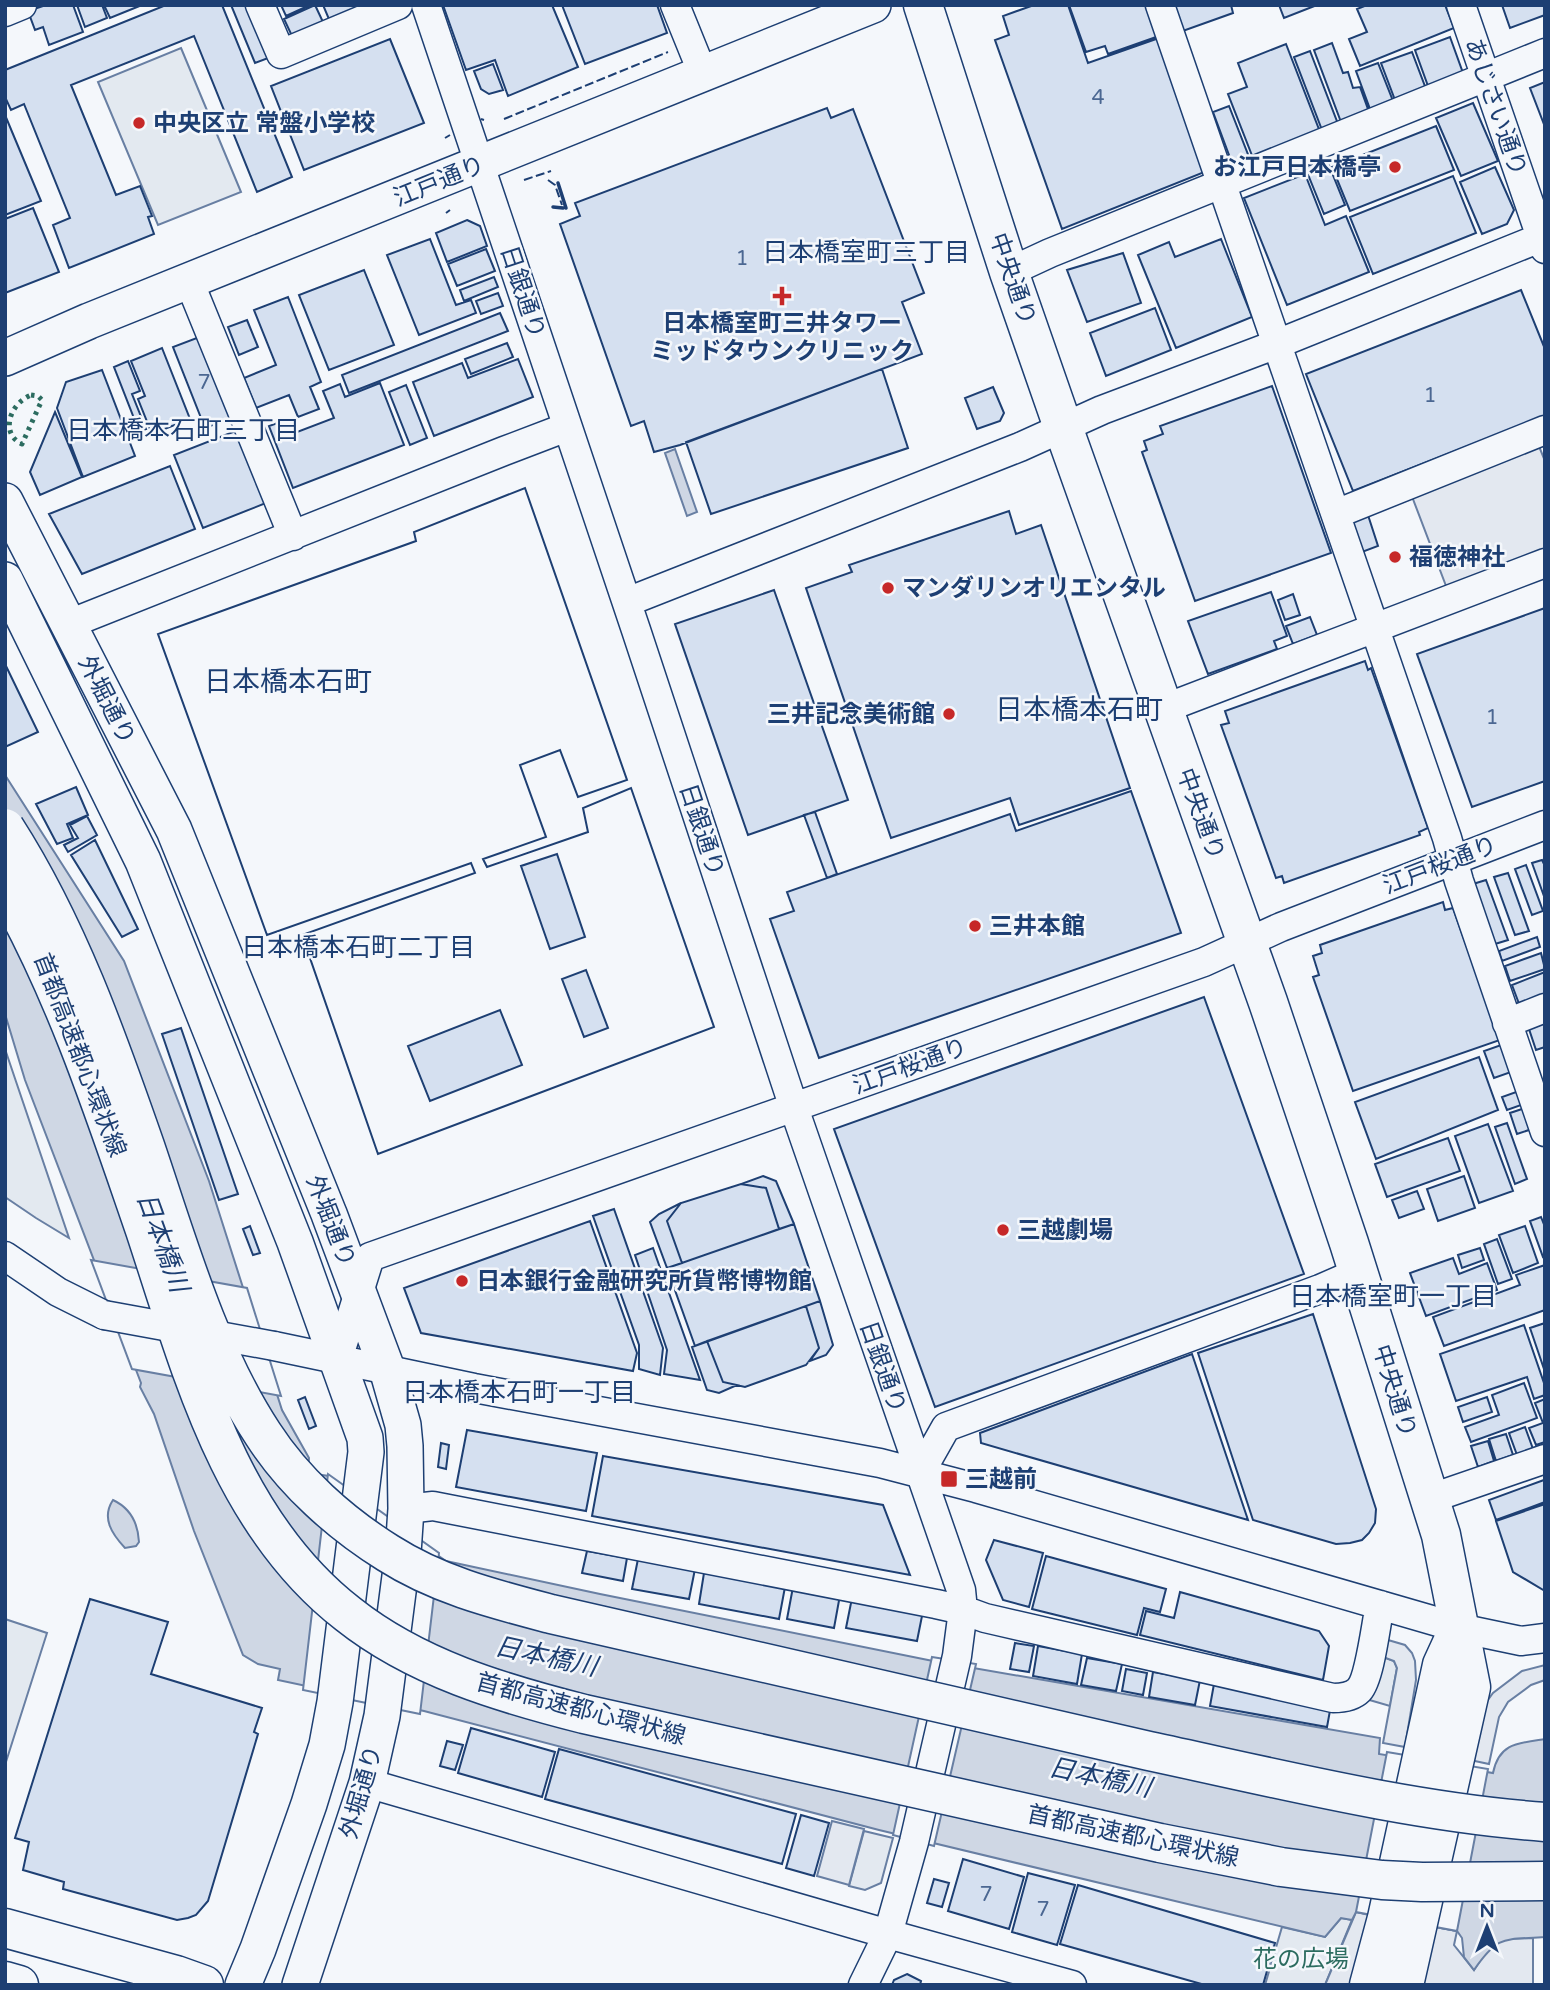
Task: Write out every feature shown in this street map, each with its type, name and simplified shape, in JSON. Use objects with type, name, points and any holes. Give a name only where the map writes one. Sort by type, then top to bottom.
[{"type":"highway","name":"中央通り","points":[[923,5],[1063,427],[1247,942],[1359,1272],[1441,1535],[1459,1628]]},
{"type":"highway","name":"首都高速都心環状線","points":[[5,828],[56,917],[81,975],[128,1098],[194,1288],[219,1352],[248,1410],[278,1455],[313,1494],[389,1554],[462,1589],[564,1617],[1063,1732],[1357,1796],[1434,1810],[1545,1822]]},
{"type":"highway","name":"首都高速都心環状線","points":[[5,887],[28,927],[55,985],[114,1138],[198,1388],[232,1466],[269,1528],[309,1579],[348,1615],[386,1640],[481,1685],[562,1709],[1220,1856],[1382,1880],[1461,1883],[1545,1881]]},
{"type":"highway","points":[[1404,1985],[1403,1921],[1439,1754],[1442,1665],[1459,1628]]},
{"type":"highway","points":[[1369,1985],[1403,1921]]},
{"type":"highway","points":[[5,1928],[204,1985]]},
{"type":"highway","points":[[5,1981],[19,1985]]},
{"type":"main road","name":"江戸通り","points":[[5,358],[89,321],[873,5]]},
{"type":"main road","name":"外堀通り","points":[[5,501],[174,830],[329,1214],[387,1369],[403,1425],[406,1509],[403,1553],[382,1716],[367,1783],[300,1985]]},
{"type":"main road","name":"外堀通り","points":[[5,580],[143,861],[295,1242],[365,1438],[366,1452],[335,1702],[327,1745],[309,1804],[243,1985]]},
{"type":"street","points":[[5,12],[22,5]]},
{"type":"street","points":[[260,5],[281,54],[398,5]]},
{"type":"street","name":"日銀通り","points":[[426,5],[794,1108],[961,1590],[963,1610],[957,1657],[914,1842],[888,1934],[863,1985]]},
{"type":"street","points":[[676,5],[704,74]]},
{"type":"street","points":[[1160,5],[1376,629],[1545,1132]]},
{"type":"street","name":"あじさい通り","points":[[1461,5],[1543,240]]},
{"type":"street","points":[[1010,272],[1050,253],[1545,53]]},
{"type":"street","points":[[627,602],[1008,452],[1102,410],[1543,240]]},
{"type":"street","points":[[189,281],[293,536]]},
{"type":"street","points":[[69,624],[567,427]]},
{"type":"street","points":[[1336,514],[1545,430]]},
{"type":"street","points":[[1163,709],[1545,563]]},
{"type":"street","name":"江戸桜通り","points":[[338,1359],[370,1257],[1204,962],[1281,926],[1545,825]]},
{"type":"street","points":[[1507,1023],[1545,1008]]},
{"type":"street","points":[[5,1256],[58,1292],[104,1315],[274,1346],[474,1388],[880,1463],[1459,1628],[1521,1641],[1545,1638]]},
{"type":"street","points":[[920,1473],[946,1427],[1320,1289],[1359,1272]]},
{"type":"street","points":[[1429,1499],[1545,1459]]},
{"type":"street","points":[[406,1509],[432,1506],[963,1610],[985,1618],[1333,1698],[1345,1698],[1358,1691],[1366,1679],[1380,1605]]},
{"type":"street","points":[[367,1783],[1072,1985]]},
{"type":"green space","points":[[181,48],[241,192],[158,225],[98,82]]},
{"type":"green space","points":[[5,1049],[69,1238],[5,1197]]},
{"type":"green space","points":[[5,1619],[47,1633],[5,1765]]},
{"type":"green space","points":[[1375,1654],[1394,1661],[1397,1668],[1390,1706],[1366,1699]]},
{"type":"green space","points":[[864,1831],[893,1838],[881,1883],[865,1890],[849,1886]]},
{"type":"green space","name":"花の広場","points":[[1341,1918],[1352,1920],[1325,1985],[1265,1985],[1282,1927],[1325,1937]]},
{"type":"shaded area","points":[[1534,434],[1545,461],[1545,563],[1451,599],[1408,486]]},
{"type":"shaded area","points":[[1388,1640],[1405,1645],[1415,1661],[1416,1680],[1405,1747],[1383,1743],[1397,1668],[1394,1661],[1375,1654]]},
{"type":"shaded area","points":[[1545,1665],[1545,1680],[1531,1685],[1508,1702],[1499,1717],[1489,1764],[1470,1760],[1485,1704],[1493,1693],[1522,1671]]},
{"type":"shaded area","points":[[832,1821],[864,1829],[849,1885],[817,1876]]},
{"type":"shaded area","points":[[1356,1912],[1374,1916],[1350,1985],[1325,1985]]},
{"type":"shaded area","points":[[1435,1927],[1457,1931],[1454,1945],[1474,1970],[1485,1953],[1495,1944],[1505,1939],[1533,1938],[1533,1985],[1423,1985]]},
{"type":"water","points":[[675,449],[697,512],[687,516],[665,453]]},
{"type":"water","name":"日本橋川","points":[[5,775],[124,961],[209,1181],[282,1410],[309,1458],[308,1473],[329,1476],[446,1561],[933,1661],[1380,1738],[1379,1754],[1493,1773],[1500,1756],[1511,1746],[1545,1739],[1545,1937],[1504,1941],[1490,1950],[1474,1970],[1464,1957],[1462,1938],[1457,1931],[1356,1912],[1352,1920],[1341,1918],[1325,1937],[879,1830],[424,1711],[278,1680],[280,1669],[258,1664],[243,1655],[194,1531],[154,1414],[140,1387],[141,1383],[25,1080],[5,1014]]},
{"type":"water","points":[[113,1500],[124,1507],[135,1522],[139,1542],[136,1546],[125,1548],[112,1531],[108,1513]]},
{"type":"pier","points":[[91,1260],[247,1288],[281,1396],[132,1369]]},
{"type":"pier","points":[[328,1474],[439,1553],[420,1714],[303,1690]]},
{"type":"pier","points":[[932,1657],[976,1664],[934,1846],[893,1835]]},
{"type":"pier","points":[[1387,1752],[1488,1769],[1457,1931],[1356,1912]]},
{"type":"building","points":[[46,5],[73,5],[83,32],[49,45],[43,27],[35,30],[28,11]]},
{"type":"building","points":[[77,5],[102,5],[107,18],[85,27]]},
{"type":"building","points":[[104,5],[142,5],[110,18]]},
{"type":"building","points":[[166,5],[222,5],[292,177],[257,192],[194,36],[71,85],[116,195],[140,186],[152,216],[148,217],[154,234],[69,268],[53,225],[70,218],[24,104],[11,110],[5,97],[5,70]]},
{"type":"building","points":[[231,5],[249,5],[271,57],[255,63]]},
{"type":"building","points":[[281,5],[310,5],[286,16]]},
{"type":"building","points":[[315,5],[323,22],[292,36],[284,19]]},
{"type":"building","points":[[323,5],[374,5],[331,24]]},
{"type":"building","points":[[443,5],[552,5],[578,67],[508,96],[495,60],[466,70]]},
{"type":"building","points":[[562,5],[657,5],[667,33],[585,64]]},
{"type":"building","points":[[1034,5],[1068,5],[1088,63],[1159,38],[1207,171],[1062,229],[995,40],[1009,35],[1003,16]]},
{"type":"building","points":[[1069,5],[1148,5],[1159,36],[1108,54],[1105,46],[1086,52]]},
{"type":"building","points":[[1171,5],[1231,5],[1233,13],[1180,32]]},
{"type":"building","points":[[1279,5],[1317,5],[1284,18]]},
{"type":"building","points":[[1367,5],[1445,5],[1454,28],[1360,66],[1349,39],[1367,32],[1357,9]]},
{"type":"building","points":[[1502,5],[1545,5],[1545,15],[1510,28]]},
{"type":"building","points":[[1450,37],[1463,73],[1428,86],[1415,50]]},
{"type":"building","points":[[390,39],[424,123],[304,170],[271,86]]},
{"type":"building","points":[[1332,43],[1343,73],[1348,72],[1353,88],[1360,87],[1369,112],[1341,122],[1314,50]]},
{"type":"building","points":[[1286,44],[1320,132],[1253,158],[1228,94],[1247,87],[1238,63]]},
{"type":"building","points":[[1310,51],[1338,124],[1322,130],[1294,57]]},
{"type":"building","points":[[1412,52],[1426,89],[1395,100],[1381,63]]},
{"type":"building","points":[[1378,63],[1393,101],[1370,109],[1356,71]]},
{"type":"building","points":[[493,64],[503,90],[489,94],[481,89],[474,71]]},
{"type":"building","points":[[1545,82],[1545,127],[1530,88]]},
{"type":"building","points":[[1473,103],[1498,161],[1461,176],[1436,118]]},
{"type":"building","points":[[1229,106],[1249,157],[1232,163],[1213,112]]},
{"type":"building","points":[[827,108],[831,118],[853,109],[924,293],[902,302],[922,354],[680,445],[654,452],[644,421],[631,426],[560,224],[580,216],[575,203]]},
{"type":"building","points":[[5,115],[41,201],[5,215]]},
{"type":"building","points":[[1436,126],[1454,170],[1350,211],[1332,167]]},
{"type":"building","points":[[1326,158],[1345,205],[1324,214],[1305,167]]},
{"type":"building","points":[[1495,167],[1514,210],[1507,224],[1482,234],[1460,182]]},
{"type":"building","points":[[1305,174],[1325,225],[1346,216],[1369,272],[1287,305],[1244,198]]},
{"type":"building","points":[[1453,176],[1476,233],[1373,274],[1350,217]]},
{"type":"building","points":[[33,208],[59,272],[5,293],[5,219]]},
{"type":"building","points":[[467,220],[480,226],[487,246],[447,262],[436,233]]},
{"type":"building","points":[[430,239],[456,305],[471,300],[476,313],[419,335],[387,255]]},
{"type":"building","points":[[1221,239],[1252,317],[1176,348],[1138,255],[1169,242],[1175,257]]},
{"type":"building","points":[[486,249],[495,271],[457,286],[448,264]]},
{"type":"building","points":[[1123,253],[1141,303],[1087,322],[1067,270]]},
{"type":"building","points":[[364,270],[394,345],[329,370],[299,295]]},
{"type":"building","points":[[494,277],[498,287],[464,301],[460,290]]},
{"type":"building","points":[[1521,290],[1545,349],[1545,416],[1353,491],[1306,374]]},
{"type":"building","points":[[498,293],[503,306],[481,314],[476,301]]},
{"type":"building","points":[[288,297],[321,382],[310,387],[319,409],[298,417],[289,395],[256,408],[244,378],[276,365],[254,310]]},
{"type":"building","points":[[1155,308],[1171,350],[1106,376],[1090,333]]},
{"type":"building","points":[[500,313],[508,331],[349,393],[342,375]]},
{"type":"building","points":[[247,320],[258,347],[239,355],[228,327]]},
{"type":"building","points":[[202,336],[234,417],[205,428],[173,347]]},
{"type":"building","points":[[507,343],[513,357],[471,374],[465,359]]},
{"type":"building","points":[[162,348],[190,419],[152,434],[138,399],[145,396],[131,361]]},
{"type":"building","points":[[518,359],[533,397],[434,436],[413,382],[462,363],[468,378]]},
{"type":"building","points":[[128,361],[140,391],[132,394],[146,429],[139,431],[114,367]]},
{"type":"building","points":[[882,369],[908,448],[711,514],[686,442]]},
{"type":"building","points":[[102,370],[135,456],[83,477],[57,408],[66,382]]},
{"type":"building","points":[[380,383],[404,445],[293,488],[269,426],[286,420],[292,434],[334,418],[323,391],[340,384],[345,397]]},
{"type":"building","points":[[406,385],[427,438],[410,445],[389,392]]},
{"type":"building","points":[[1272,386],[1331,553],[1195,601],[1142,452],[1147,450],[1144,441],[1163,434],[1160,426]]},
{"type":"building","points":[[993,387],[1004,413],[1000,421],[977,429],[965,398]]},
{"type":"building","points":[[55,412],[82,477],[40,495],[30,472]]},
{"type":"building","points":[[238,430],[266,503],[203,528],[174,455]]},
{"type":"building","points":[[170,466],[195,529],[82,574],[49,514]]},
{"type":"building","points":[[525,488],[627,780],[578,797],[560,750],[520,765],[546,837],[483,859],[487,867],[588,832],[583,808],[631,788],[714,1027],[378,1154],[302,935],[475,873],[471,863],[267,935],[158,634],[416,541],[414,532]],"holes":[[[557,854],[585,937],[550,949],[521,866]],[[586,970],[608,1028],[584,1037],[562,979]],[[500,1010],[522,1065],[430,1101],[408,1046]]]},
{"type":"building","points":[[525,488],[627,780],[578,797],[560,750],[520,765],[546,837],[483,859],[487,867],[588,832],[583,808],[631,788],[714,1027],[378,1154],[302,935],[475,873],[471,863],[267,935],[158,634],[416,541],[414,532]]},
{"type":"building","points":[[1009,511],[1016,534],[1041,525],[1130,788],[1019,825],[1010,798],[891,838],[806,588],[852,572],[849,565]]},
{"type":"building","points":[[1367,512],[1378,546],[1362,552],[1351,517]]},
{"type":"building","points":[[774,590],[848,800],[748,835],[675,624]]},
{"type":"building","points":[[1271,592],[1287,636],[1274,641],[1277,649],[1208,674],[1188,621]]},
{"type":"building","points":[[1293,594],[1300,615],[1285,620],[1278,600]]},
{"type":"building","points":[[1545,608],[1545,781],[1472,807],[1417,654]]},
{"type":"building","points":[[1310,617],[1317,635],[1293,644],[1286,626]]},
{"type":"building","points":[[1365,661],[1368,670],[1371,668],[1428,828],[1419,832],[1420,835],[1284,883],[1282,876],[1276,878],[1221,725],[1229,723],[1225,711]]},
{"type":"building","points":[[5,664],[38,732],[5,747]]},
{"type":"building","points":[[76,787],[88,815],[67,824],[73,838],[57,844],[36,804]]},
{"type":"building","name":"三井本館","points":[[1131,791],[1181,933],[819,1058],[770,919],[794,911],[787,892],[1010,814],[1016,831]]},
{"type":"building","points":[[815,812],[837,874],[827,878],[804,815]]},
{"type":"building","points":[[87,816],[97,835],[68,852],[64,845],[78,838],[70,825]]},
{"type":"building","points":[[95,840],[138,929],[122,937],[71,855]]},
{"type":"building","points":[[1542,860],[1545,866],[1545,899],[1532,863]]},
{"type":"building","points":[[1526,865],[1543,911],[1532,915],[1515,869]]},
{"type":"building","points":[[1508,873],[1529,931],[1515,935],[1494,877]]},
{"type":"building","points":[[1486,880],[1508,940],[1495,944],[1473,884]]},
{"type":"building","points":[[1443,902],[1445,910],[1453,908],[1500,1040],[1353,1091],[1313,977],[1319,975],[1313,956],[1322,953],[1320,945]]},
{"type":"building","points":[[1537,937],[1540,947],[1502,961],[1499,951]]},
{"type":"building","points":[[1541,953],[1545,969],[1510,981],[1505,966]]},
{"type":"building","points":[[1545,972],[1545,1000],[1521,1009],[1512,985]]},
{"type":"building","points":[[1204,997],[1304,1274],[935,1407],[834,1129]]},
{"type":"building","points":[[1545,1023],[1545,1047],[1536,1050],[1529,1029]]},
{"type":"building","points":[[181,1028],[238,1194],[219,1200],[162,1034]]},
{"type":"building","points":[[1504,1044],[1514,1071],[1494,1078],[1484,1051]]},
{"type":"building","points":[[1479,1057],[1498,1110],[1376,1159],[1355,1102]]},
{"type":"building","points":[[1519,1091],[1524,1104],[1507,1110],[1502,1097]]},
{"type":"building","points":[[1525,1108],[1532,1129],[1517,1134],[1510,1113]]},
{"type":"building","points":[[1507,1123],[1527,1179],[1515,1184],[1495,1127]]},
{"type":"building","points":[[1488,1124],[1513,1191],[1479,1203],[1455,1136]]},
{"type":"building","points":[[1448,1138],[1460,1171],[1387,1197],[1375,1164]]},
{"type":"building","points":[[763,1176],[776,1181],[794,1224],[779,1229],[766,1188],[741,1184]]},
{"type":"building","points":[[1464,1176],[1475,1208],[1438,1221],[1427,1189]]},
{"type":"building","points":[[741,1184],[766,1188],[779,1229],[682,1263],[667,1221],[681,1203]]},
{"type":"building","points":[[1417,1191],[1424,1209],[1399,1218],[1392,1200]]},
{"type":"building","points":[[681,1203],[667,1221],[682,1263],[667,1268],[650,1222],[659,1214]]},
{"type":"building","points":[[614,1209],[663,1348],[660,1375],[639,1369],[639,1345],[593,1216]]},
{"type":"building","points":[[1541,1217],[1545,1227],[1543,1257],[1530,1221]]},
{"type":"building","points":[[590,1221],[637,1353],[633,1371],[421,1333],[404,1288]]},
{"type":"building","points":[[794,1224],[820,1301],[695,1346],[667,1268]]},
{"type":"building","points":[[250,1226],[260,1253],[253,1255],[243,1229]]},
{"type":"building","points":[[1525,1226],[1538,1263],[1513,1273],[1499,1235]]},
{"type":"building","points":[[1497,1239],[1512,1279],[1498,1284],[1484,1244]]},
{"type":"building","points":[[653,1248],[700,1380],[664,1374],[667,1350],[635,1255]]},
{"type":"building","points":[[1480,1248],[1484,1260],[1462,1268],[1458,1255]]},
{"type":"building","points":[[1453,1258],[1459,1274],[1487,1263],[1497,1290],[1426,1316],[1410,1273]]},
{"type":"building","points":[[1545,1265],[1545,1310],[1444,1346],[1433,1317],[1520,1285],[1516,1275]]},
{"type":"building","points":[[820,1301],[833,1345],[826,1355],[810,1361],[819,1348],[806,1306]]},
{"type":"building","points":[[806,1306],[819,1348],[806,1365],[745,1387],[723,1382],[707,1341]]},
{"type":"building","points":[[1313,1314],[1376,1509],[1375,1523],[1369,1533],[1362,1540],[1350,1543],[1336,1544],[1253,1520],[1198,1353]]},
{"type":"building","points":[[1545,1323],[1545,1369],[1544,1369],[1530,1328]]},
{"type":"building","points":[[1524,1325],[1545,1386],[1545,1395],[1534,1399],[1527,1377],[1456,1401],[1440,1354]]},
{"type":"building","points":[[707,1341],[723,1382],[737,1385],[719,1393],[707,1390],[692,1347]]},
{"type":"building","points":[[1192,1354],[1248,1520],[981,1443],[980,1433]]},
{"type":"building","points":[[1524,1383],[1537,1418],[1471,1442],[1465,1427],[1499,1415],[1492,1395]]},
{"type":"building","points":[[305,1397],[316,1426],[309,1429],[298,1400]]},
{"type":"building","points":[[1487,1397],[1492,1412],[1463,1422],[1458,1407]]},
{"type":"building","points":[[1545,1399],[1545,1442],[1536,1445],[1529,1428],[1543,1423],[1535,1403]]},
{"type":"building","points":[[1525,1427],[1533,1449],[1517,1455],[1509,1433]]},
{"type":"building","points":[[467,1430],[597,1453],[586,1511],[456,1487]]},
{"type":"building","points":[[1506,1434],[1513,1455],[1496,1461],[1489,1439]]},
{"type":"building","points":[[1488,1441],[1494,1461],[1478,1467],[1471,1446]]},
{"type":"building","points":[[441,1443],[449,1445],[446,1469],[438,1467]]},
{"type":"building","points":[[603,1456],[883,1505],[910,1575],[592,1516]]},
{"type":"building","points":[[1544,1480],[1545,1502],[1496,1520],[1489,1500]]},
{"type":"building","points":[[1545,1504],[1545,1591],[1513,1572],[1496,1521]]},
{"type":"building","points":[[994,1540],[1043,1553],[1029,1607],[1003,1600],[986,1560]]},
{"type":"building","points":[[587,1551],[627,1558],[623,1581],[582,1573]]},
{"type":"building","points":[[1046,1556],[1166,1589],[1160,1612],[1144,1608],[1137,1635],[1032,1609]]},
{"type":"building","points":[[638,1559],[695,1569],[689,1599],[632,1589]]},
{"type":"building","points":[[704,1573],[785,1587],[779,1619],[699,1604]]},
{"type":"building","points":[[793,1587],[840,1595],[834,1628],[787,1619]]},
{"type":"building","points":[[1180,1592],[1319,1631],[1329,1646],[1323,1680],[1140,1635],[1146,1611],[1174,1618]]},
{"type":"building","points":[[852,1598],[923,1611],[917,1641],[846,1628]]},
{"type":"building","points":[[90,1599],[168,1622],[151,1674],[262,1708],[254,1732],[258,1734],[208,1901],[196,1915],[188,1918],[177,1920],[63,1889],[64,1882],[23,1870],[29,1842],[15,1838]]},
{"type":"building","points":[[1015,1643],[1034,1646],[1029,1672],[1010,1669]]},
{"type":"building","points":[[1038,1646],[1082,1654],[1077,1684],[1033,1676]]},
{"type":"building","points":[[1087,1658],[1122,1664],[1116,1691],[1081,1685]]},
{"type":"building","points":[[1126,1669],[1147,1673],[1143,1695],[1122,1691]]},
{"type":"building","points":[[1153,1672],[1200,1680],[1195,1705],[1149,1697]]},
{"type":"building","points":[[1214,1684],[1331,1705],[1327,1727],[1210,1706]]},
{"type":"building","points":[[471,1728],[555,1752],[542,1797],[458,1773]]},
{"type":"building","points":[[447,1741],[463,1745],[455,1770],[440,1766]]},
{"type":"building","points":[[559,1749],[796,1814],[782,1864],[545,1799]]},
{"type":"building","points":[[801,1815],[829,1823],[814,1876],[786,1868]]},
{"type":"building","points":[[963,1859],[1024,1877],[1009,1929],[948,1911]]},
{"type":"building","points":[[1028,1873],[1075,1885],[1057,1945],[1012,1932]]},
{"type":"building","points":[[934,1879],[949,1883],[942,1907],[927,1903]]},
{"type":"building","points":[[1078,1885],[1275,1943],[1263,1985],[1205,1985],[1060,1944]]},
{"type":"building","points":[[907,1974],[921,1981],[920,1985],[892,1985],[894,1980]]},
{"type":"hedge","points":[[31,395],[42,400],[22,444],[11,433],[10,419],[17,405],[31,395]]},
{"type":"fence","points":[[504,119],[668,52]]},
{"type":"fence","points":[[445,138],[450,135]]},
{"type":"fence","points":[[524,180],[551,171]]},
{"type":"fence","points":[[548,180],[555,185],[562,205]]},
{"type":"fence","points":[[446,213],[450,210]]},
{"type":"wall","points":[[558,183],[566,208]]},
{"type":"wall","points":[[553,207],[563,208]]},
{"type":"place","name":"中央区立 常盤小学校","points":[[139,123]]},
{"type":"place","name":"お江戸日本橋亭","points":[[1395,167]]},
{"type":"place","name":"日本橋室町三井タワー ミッドタウンクリニック","points":[[782,296]]},
{"type":"place","name":"福徳神社","points":[[1395,557]]},
{"type":"place","name":"マンダリンオリエンタル","points":[[888,588]]},
{"type":"place","name":"三井記念美術館","points":[[949,714]]},
{"type":"place","name":"三井本館","points":[[975,926]]},
{"type":"place","name":"三越劇場","points":[[1003,1230]]},
{"type":"place","name":"日本銀行金融研究所貨幣博物館","points":[[462,1281]]},
{"type":"place","name":"三越前","points":[[949,1479]]},
{"type":"district","name":"日本橋室町三丁目","points":[[866,252]]},
{"type":"district","name":"日本橋本石町三丁目","points":[[183,430]]},
{"type":"district","name":"日本橋本石町","points":[[288,681]]},
{"type":"district","name":"日本橋本石町","points":[[1079,709]]},
{"type":"district","name":"日本橋本石町二丁目","points":[[358,947]]},
{"type":"district","name":"日本橋室町一丁目","points":[[1393,1296]]},
{"type":"district","name":"日本橋本石町一丁目","points":[[519,1392]]}]
